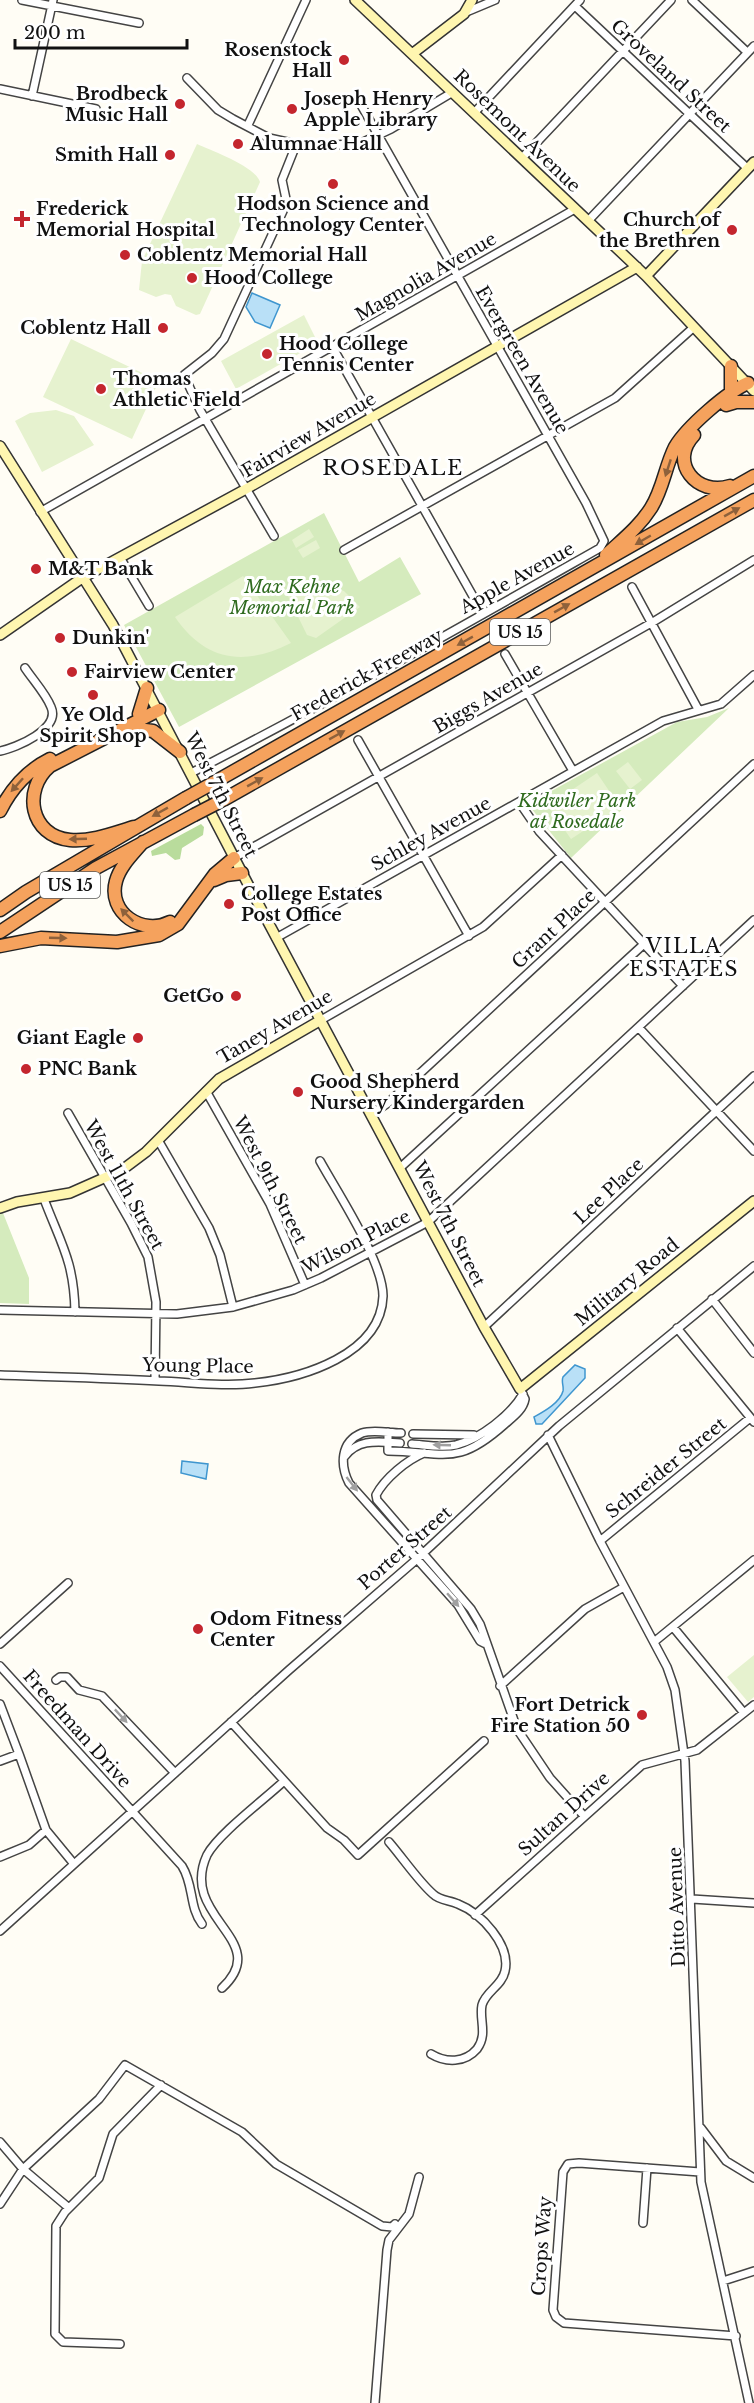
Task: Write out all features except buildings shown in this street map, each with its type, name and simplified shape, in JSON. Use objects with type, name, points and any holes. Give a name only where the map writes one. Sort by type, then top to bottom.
[{"type":"highway","points":[[731,366],[731,393]]},
{"type":"highway","points":[[595,567],[636,526],[651,506],[680,441],[731,393],[752,383]]},
{"type":"highway","points":[[751,478],[719,489],[706,488],[694,481],[684,464],[684,450],[692,437],[752,383]]},
{"type":"highway","points":[[726,405],[736,402],[754,402]]},
{"type":"highway","name":"Frederick Freeway","points":[[0,910],[134,827],[751,478]]},
{"type":"highway","name":"Frederick Freeway","points":[[0,932],[96,868],[223,800],[754,500]]},
{"type":"highway","points":[[139,714],[147,688]]},
{"type":"highway","points":[[0,811],[15,788],[38,766],[151,708],[159,710]]},
{"type":"highway","points":[[134,827],[93,838],[61,839],[44,828],[36,816],[32,802],[39,778],[50,766],[129,728],[159,710]]},
{"type":"highway","points":[[129,728],[153,730],[180,752]]},
{"type":"highway","points":[[143,842],[120,871],[114,892],[125,915],[138,924],[146,926],[162,925],[174,919],[214,866],[226,858],[234,858]]},
{"type":"highway","points":[[0,946],[42,938],[117,942],[159,935],[186,916],[210,882],[234,858]]},
{"type":"highway","points":[[210,882],[226,875],[242,873]]},
{"type":"street","points":[[22,0],[52,3],[138,23]]},
{"type":"street","points":[[248,125],[306,0]]},
{"type":"street","name":"Rosemont Avenue","points":[[355,0],[637,267],[731,366],[752,383]]},
{"type":"street","points":[[464,14],[472,0]]},
{"type":"street","points":[[412,54],[464,14],[495,0]]},
{"type":"street","points":[[522,158],[671,0]]},
{"type":"street","points":[[692,0],[747,52]]},
{"type":"street","points":[[32,96],[52,3]]},
{"type":"street","points":[[474,113],[577,3]]},
{"type":"street","name":"Groveland Street","points":[[577,3],[622,52],[689,116],[751,165]]},
{"type":"street","points":[[588,221],[754,46]]},
{"type":"street","points":[[187,78],[218,110],[269,138],[296,145],[325,148],[346,146],[379,135],[453,92]]},
{"type":"street","points":[[0,89],[96,109]]},
{"type":"street","name":"Evergreen Avenue","points":[[356,96],[548,436],[603,536],[603,545]]},
{"type":"street","points":[[274,536],[206,419],[184,375],[212,353],[229,328],[283,211],[286,200],[282,180],[296,145]]},
{"type":"street","points":[[646,276],[751,165]]},
{"type":"street","name":"Magnolia Avenue","points":[[40,512],[575,209]]},
{"type":"street","name":"Fairview Avenue","points":[[0,635],[82,579],[246,489],[637,267]]},
{"type":"street","points":[[344,550],[615,398],[694,327]]},
{"type":"street","points":[[333,348],[483,614]]},
{"type":"street","name":"West 7th Street","points":[[0,446],[82,579],[114,625],[276,938],[401,1167],[484,1327],[522,1391]]},
{"type":"street","name":"Apple Avenue","points":[[191,773],[277,729],[603,545]]},
{"type":"street","points":[[121,559],[149,606]]},
{"type":"street","name":"Biggs Avenue","points":[[234,858],[652,622],[754,560]]},
{"type":"street","points":[[632,587],[698,709],[725,701],[754,675]]},
{"type":"street","points":[[505,654],[573,771]]},
{"type":"street","points":[[0,751],[18,745],[44,731],[51,718],[52,708],[25,668]]},
{"type":"street","name":"Schley Avenue","points":[[276,938],[663,721],[698,709]]},
{"type":"street","points":[[358,740],[469,936]]},
{"type":"street","name":"Grant Place","points":[[372,1114],[388,1103],[754,764]]},
{"type":"street","points":[[519,802],[561,855],[683,986]]},
{"type":"street","name":"Taney Avenue","points":[[0,1208],[17,1202],[70,1193],[105,1179],[133,1162],[226,1074],[469,936],[500,913],[561,855]]},
{"type":"street","name":"Wilson Place","points":[[0,1310],[200,1312],[232,1307],[305,1285],[370,1254],[428,1222],[754,920]]},
{"type":"street","points":[[401,1167],[644,944]]},
{"type":"street","points":[[639,1028],[754,1151]]},
{"type":"street","name":"Lee Place","points":[[484,1327],[754,1076]]},
{"type":"street","name":"West 9th Street","points":[[206,1091],[270,1204],[305,1285]]},
{"type":"street","name":"West 11th Street","points":[[68,1113],[148,1257],[155,1288],[155,1380]]},
{"type":"street","points":[[158,1140],[208,1228],[220,1255],[232,1307]]},
{"type":"street","name":"Young Place","points":[[0,1375],[252,1383],[307,1372],[344,1354],[371,1331],[381,1309],[382,1283],[370,1254],[320,1161]]},
{"type":"street","points":[[44,1199],[68,1254],[75,1289],[75,1312]]},
{"type":"street","name":"Military Road","points":[[522,1391],[754,1201]]},
{"type":"street","name":"Porter Street","points":[[0,1931],[362,1605],[417,1559],[548,1435],[754,1266]]},
{"type":"street","points":[[712,1299],[754,1353]]},
{"type":"street","points":[[677,1328],[752,1420]]},
{"type":"street","points":[[412,1444],[453,1446],[482,1433],[510,1411],[522,1391]]},
{"type":"street","points":[[388,1432],[388,1451],[454,1455],[471,1450],[484,1443],[521,1409],[525,1399],[522,1391]]},
{"type":"street","name":"Schreider Street","points":[[600,1541],[752,1420]]},
{"type":"street","points":[[400,1433],[363,1433],[348,1443],[343,1460],[344,1472],[349,1483],[458,1605],[480,1641],[484,1643]]},
{"type":"street","points":[[413,1434],[463,1436],[482,1433]]},
{"type":"street","name":"Ditto Avenue","points":[[548,1435],[600,1541],[667,1667],[675,1690],[684,1756],[692,1899],[700,2172],[703,2198],[736,2336],[749,2403]]},
{"type":"street","points":[[343,1460],[352,1447],[360,1443],[400,1443]]},
{"type":"street","points":[[424,1453],[413,1458],[376,1495],[377,1500],[471,1609],[480,1624],[484,1643],[521,1735],[550,1778],[585,1816]]},
{"type":"street","points":[[654,1642],[754,1560]]},
{"type":"street","points":[[0,1644],[68,1583]]},
{"type":"street","points":[[500,1686],[585,1609],[624,1587]]},
{"type":"street","points":[[673,1627],[744,1713]]},
{"type":"street","name":"Freedman Drive","points":[[0,1666],[189,1877],[195,1911],[202,1924]]},
{"type":"street","name":"Freedman Drive","points":[[56,1680],[63,1676],[79,1690],[102,1696],[175,1773]]},
{"type":"street","points":[[0,1704],[46,1830],[74,1864]]},
{"type":"street","points":[[684,1756],[697,1750],[754,1705]]},
{"type":"street","points":[[231,1722],[327,1828],[344,1840],[358,1855],[484,1741]]},
{"type":"street","points":[[0,1761],[19,1754]]},
{"type":"street","name":"Sultan Drive","points":[[475,1915],[642,1765],[654,1760],[684,1756]]},
{"type":"street","points":[[222,1988],[235,1971],[237,1949],[229,1933],[205,1900],[201,1879],[204,1864],[215,1844],[284,1781]]},
{"type":"street","points":[[0,1857],[28,1845],[46,1830]]},
{"type":"street","points":[[388,1842],[434,1895],[458,1903],[489,1927],[500,1945],[506,1970],[500,1983],[486,1997],[483,2004],[483,2035],[475,2051],[457,2060],[444,2060],[431,2054]]},
{"type":"street","points":[[692,1899],[754,1903]]},
{"type":"street","points":[[0,2205],[23,2169],[99,2099],[125,2065],[242,2132],[276,2164],[382,2226],[392,2227],[394,2224]]},
{"type":"street","points":[[120,2344],[63,2343],[55,2334],[55,2231],[69,2208],[99,2178],[113,2134],[161,2085]]},
{"type":"street","points":[[700,2125],[713,2147],[732,2167],[754,2178]]},
{"type":"street","points":[[0,2142],[23,2169],[69,2208]]},
{"type":"street","points":[[700,2152],[713,2147]]},
{"type":"street","name":"Crops Way","points":[[700,2172],[579,2163],[565,2168],[556,2244],[554,2314],[560,2320],[569,2323],[736,2336]]},
{"type":"street","points":[[643,2223],[647,2168]]},
{"type":"street","points":[[375,2403],[387,2250],[389,2240],[410,2214],[419,2177]]},
{"type":"street","points":[[723,2281],[754,2271]]},
{"type":"green space","points":[[197,144],[242,165],[250,170],[260,182],[200,314],[196,315],[176,306],[171,295],[156,297],[139,290],[142,261]]},
{"type":"green space","name":"Hood College Tennis Center","points":[[304,315],[318,343],[236,389],[221,361]]},
{"type":"green space","name":"Thomas Athletic Field","points":[[71,339],[159,381],[132,439],[43,397]]},
{"type":"green space","points":[[56,410],[74,416],[94,445],[42,472],[15,421],[30,413]]},
{"type":"green space","name":"Max Kehne Memorial Park","points":[[324,513],[359,582],[400,557],[421,594],[179,727],[124,625]]},
{"type":"green space","points":[[309,529],[314,537],[296,548],[292,540]]},
{"type":"green space","points":[[316,540],[320,548],[303,558],[298,550]]},
{"type":"green space","points":[[243,576],[291,643],[274,651],[257,655],[227,656],[199,643],[175,617]]},
{"type":"green space","points":[[317,581],[344,591],[360,607],[316,638],[307,635],[285,590],[297,584]]},
{"type":"green space","name":"Kidwiler Park at Rosedale","points":[[729,708],[571,858],[531,808],[535,800],[677,722],[707,717]]},
{"type":"green space","points":[[628,762],[642,780],[630,789],[616,771]]},
{"type":"green space","points":[[597,773],[620,807],[571,839],[548,806]]},
{"type":"green space","points":[[201,824],[204,827],[203,835],[182,848],[180,859],[175,860],[166,853],[152,856],[151,851]]},
{"type":"green space","points":[[3,1213],[29,1278],[29,1304],[0,1303],[0,1214]]},
{"type":"green space","points":[[754,1655],[754,1697],[748,1702],[727,1677]]},
{"type":"water","points":[[252,293],[280,305],[270,328],[255,322],[246,307]]},
{"type":"water","points":[[575,1365],[585,1369],[585,1378],[542,1424],[536,1424],[534,1417],[551,1407],[558,1399],[563,1391],[563,1377]]},
{"type":"water","points":[[182,1461],[208,1464],[206,1479],[181,1473]]},
{"type":"place","name":"Rosenstock Hall","points":[[344,60]]},
{"type":"place","name":"Brodbeck Music Hall","points":[[180,104]]},
{"type":"place","name":"Joseph Henry Apple Library","points":[[292,109]]},
{"type":"place","name":"Alumnae Hall","points":[[238,144]]},
{"type":"place","name":"Smith Hall","points":[[170,155]]},
{"type":"place","name":"Hodson Science and Technology Center","points":[[333,184]]},
{"type":"place","name":"Frederick Memorial Hospital","points":[[22,219]]},
{"type":"place","name":"Church of the Brethren","points":[[732,230]]},
{"type":"place","name":"Coblentz Memorial Hall","points":[[125,255]]},
{"type":"place","name":"Hood College","points":[[192,278]]},
{"type":"place","name":"Coblentz Hall","points":[[163,328]]},
{"type":"place","name":"Hood College Tennis Center","points":[[267,354]]},
{"type":"place","name":"Thomas Athletic Field","points":[[101,389]]},
{"type":"place","name":"M&T Bank","points":[[36,569]]},
{"type":"place","name":"Dunkin'","points":[[60,638]]},
{"type":"place","name":"Fairview Center","points":[[72,672]]},
{"type":"place","name":"Ye Old Spirit Shop","points":[[93,695]]},
{"type":"place","name":"College Estates Post Office","points":[[229,904]]},
{"type":"place","name":"GetGo","points":[[236,996]]},
{"type":"place","name":"Giant Eagle","points":[[138,1038]]},
{"type":"place","name":"PNC Bank","points":[[26,1069]]},
{"type":"place","name":"Good Shepherd Nursery Kindergarden","points":[[298,1092]]},
{"type":"place","name":"Odom Fitness Center","points":[[198,1629]]},
{"type":"place","name":"Fort Detrick Fire Station 50","points":[[642,1715]]},
{"type":"district","name":"ROSEDALE","points":[[393,468]]},
{"type":"district","name":"VILLA ESTATES","points":[[684,958]]}]
